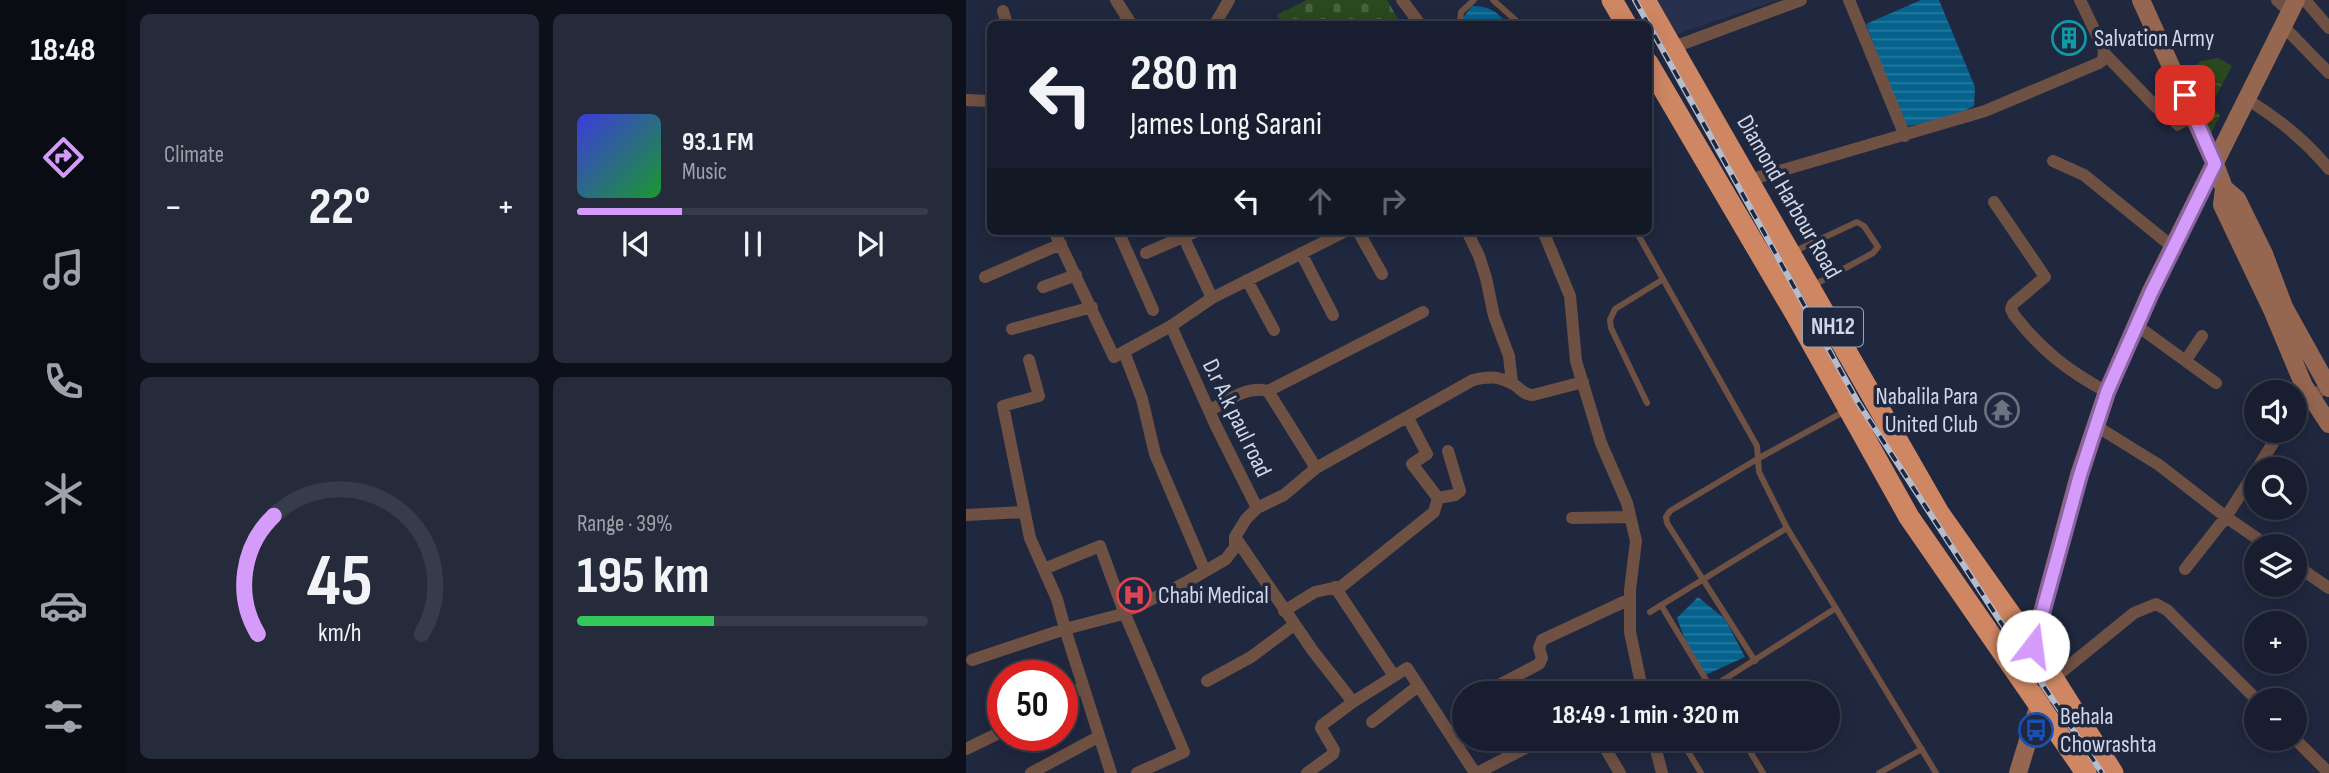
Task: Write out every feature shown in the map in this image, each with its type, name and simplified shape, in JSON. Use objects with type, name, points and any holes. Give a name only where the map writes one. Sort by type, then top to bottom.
[{"type":"highway","points":[[1612,0],[1624,21]]},
{"type":"highway","name":"Diamond Harbour Road","points":[[1645,0],[1939,513],[2033,646],[2113,773]]},
{"type":"highway","name":"NH12","points":[[1652,70],[1909,517],[2086,773]]},
{"type":"highway","points":[[1809,339],[1833,326]]},
{"type":"main road","points":[[2141,0],[2215,164],[2224,188],[2222,205],[2273,312],[2304,386],[2329,424]]},
{"type":"main road","points":[[2033,646],[2080,475],[2107,392],[2136,326],[2248,100],[2287,10]]},
{"type":"main road","points":[[2224,188],[2237,199],[2264,254],[2284,307],[2326,377]]},
{"type":"main road","points":[[2018,773],[2039,704],[2054,678]]},
{"type":"street","points":[[1116,0],[1130,21]]},
{"type":"street","points":[[1216,21],[1228,0]]},
{"type":"street","points":[[1402,0],[1417,21]]},
{"type":"street","points":[[1674,47],[1801,0]]},
{"type":"street","points":[[1849,0],[1905,136]]},
{"type":"street","points":[[2080,0],[2105,54],[2157,108]]},
{"type":"street","points":[[2305,0],[2329,28]]},
{"type":"street","points":[[2287,10],[2329,73]]},
{"type":"street","points":[[1003,11],[1006,21]]},
{"type":"street","points":[[1749,180],[1984,111],[2099,63],[2105,54]]},
{"type":"street","points":[[966,100],[987,101]]},
{"type":"street","points":[[2248,100],[2276,118],[2310,146],[2329,169]]},
{"type":"street","points":[[2053,161],[2084,175],[2174,248]]},
{"type":"street","points":[[1994,202],[2045,277],[2013,304],[2011,309],[2014,315],[2042,349],[2074,374],[2107,392]]},
{"type":"street","points":[[1056,235],[1114,357],[1171,326],[1212,298],[1338,235]]},
{"type":"street","points":[[1120,235],[1153,310]]},
{"type":"street","points":[[1146,253],[1190,235]]},
{"type":"street","points":[[1360,235],[1382,274]]},
{"type":"street","points":[[1469,235],[1479,256],[1494,316],[1509,356],[1512,383]]},
{"type":"street","points":[[1545,235],[1570,296],[1576,360],[1601,443],[1627,503],[1636,541],[1630,599],[1630,632],[1638,681]]},
{"type":"street","points":[[1185,238],[1212,298]]},
{"type":"street","points":[[985,277],[1061,244]]},
{"type":"street","points":[[1301,253],[1333,315]]},
{"type":"street","points":[[1043,287],[1076,275]]},
{"type":"street","points":[[1247,280],[1274,330]]},
{"type":"street","points":[[1012,328],[1092,307]]},
{"type":"street","points":[[1209,411],[1244,392],[1257,388],[1268,391],[1423,312]]},
{"type":"street","name":"D.r A.k paul road","points":[[972,660],[1124,612],[1226,559],[1235,547],[1235,537],[1246,519],[1257,508],[1171,326]]},
{"type":"street","points":[[2136,326],[2216,383]]},
{"type":"street","points":[[2186,360],[2202,336]]},
{"type":"street","points":[[1124,352],[1142,399],[1155,454],[1205,571]]},
{"type":"street","points":[[1029,360],[1039,396],[1003,407],[1030,538],[1057,598],[1111,773]]},
{"type":"street","points":[[1257,508],[1284,495],[1316,468],[1473,380],[1493,375],[1512,383],[1527,395],[1583,382]]},
{"type":"street","points":[[2307,401],[2326,377]]},
{"type":"street","points":[[1268,391],[1316,468]]},
{"type":"street","points":[[1408,418],[1427,454],[1412,464],[1438,498]]},
{"type":"street","points":[[2096,426],[2168,472],[2251,534]]},
{"type":"street","points":[[1438,498],[1455,495],[1460,491],[1448,451]]},
{"type":"street","points":[[2185,569],[2226,517],[2244,489]]},
{"type":"street","points":[[1284,611],[1315,592],[1342,586],[1428,519],[1434,512],[1438,498]]},
{"type":"street","points":[[966,515],[1024,512]]},
{"type":"street","points":[[1572,519],[1630,517]]},
{"type":"street","points":[[1235,537],[1294,625],[1353,702]]},
{"type":"street","points":[[1044,569],[1100,546],[1124,612],[1184,752],[1137,773]]},
{"type":"street","points":[[2307,573],[2329,588]]},
{"type":"street","points":[[1335,587],[1394,676]]},
{"type":"street","points":[[1507,681],[1539,664],[1542,658],[1539,648],[1542,640],[1630,599]]},
{"type":"street","points":[[2054,678],[2134,613],[2156,604],[2167,610],[2245,688]]},
{"type":"street","points":[[1207,681],[1251,657],[1294,625]]},
{"type":"street","points":[[1307,773],[1333,754],[1334,750],[1321,729],[1322,724],[1407,668],[1476,773],[1519,751]]},
{"type":"street","points":[[1372,722],[1419,686]]},
{"type":"street","points":[[1078,690],[1083,687]]},
{"type":"street","points":[[1031,773],[1098,737]]},
{"type":"street","points":[[966,749],[987,739]]},
{"type":"street","points":[[1607,751],[1620,773]]},
{"type":"street","points":[[1656,751],[1662,773]]},
{"type":"street","points":[[2307,751],[2327,771]]},
{"type":"lane","points":[[1460,21],[1461,12],[1475,0]]},
{"type":"lane","points":[[1493,0],[1517,21]]},
{"type":"lane","points":[[2157,108],[2177,128],[2195,118]]},
{"type":"lane","points":[[1791,253],[1857,222],[1864,226],[1878,247],[1873,253],[1810,287]]},
{"type":"lane","points":[[1638,235],[1757,446],[1759,472],[1787,528],[1936,773]]},
{"type":"lane","points":[[1647,403],[1611,328],[1610,320],[1615,309],[1662,280]]},
{"type":"lane","points":[[1755,662],[1667,523],[1666,517],[1670,511],[1759,458],[1848,409]]},
{"type":"lane","points":[[1650,612],[1787,528]]},
{"type":"lane","points":[[1661,606],[1707,681]]},
{"type":"lane","points":[[1727,681],[1836,608]]},
{"type":"lane","points":[[1879,773],[1922,749]]},
{"type":"lane","points":[[1688,751],[1702,773]]},
{"type":"lane","points":[[1750,751],[1763,773]]},
{"type":"shaded area","points":[[1657,0],[1778,0],[1677,34]]},
{"type":"shaded area","points":[[1921,0],[1939,0],[1975,87],[1974,106],[1942,122],[1904,126],[1866,24]]},
{"type":"shaded area","points":[[1472,6],[1492,10],[1504,21],[1460,21]]},
{"type":"shaded area","points":[[1698,597],[1725,619],[1745,657],[1703,676],[1688,648],[1677,618]]},
{"type":"green space","points":[[1307,0],[1387,0],[1398,19],[1280,21],[1277,15]]},
{"type":"green space","points":[[2218,58],[2232,66],[2211,105],[2220,115],[2211,133],[2185,74],[2201,61]]},
{"type":"railway","points":[[1635,0],[1647,21]]},
{"type":"railway","points":[[1652,31],[1859,404],[2102,773]]},
{"type":"place","name":"Salvation Army","points":[[2069,38]]},
{"type":"place","name":"Nabalila Para United Club","points":[[2002,410]]},
{"type":"place","name":"Chabi Medical","points":[[1134,595]]},
{"type":"place","name":"Behala Chowrashta","points":[[2036,730]]},
{"type":"route","points":[[2033,646],[2080,475],[2107,392],[2151,293],[2215,164],[2185,95]]}]
